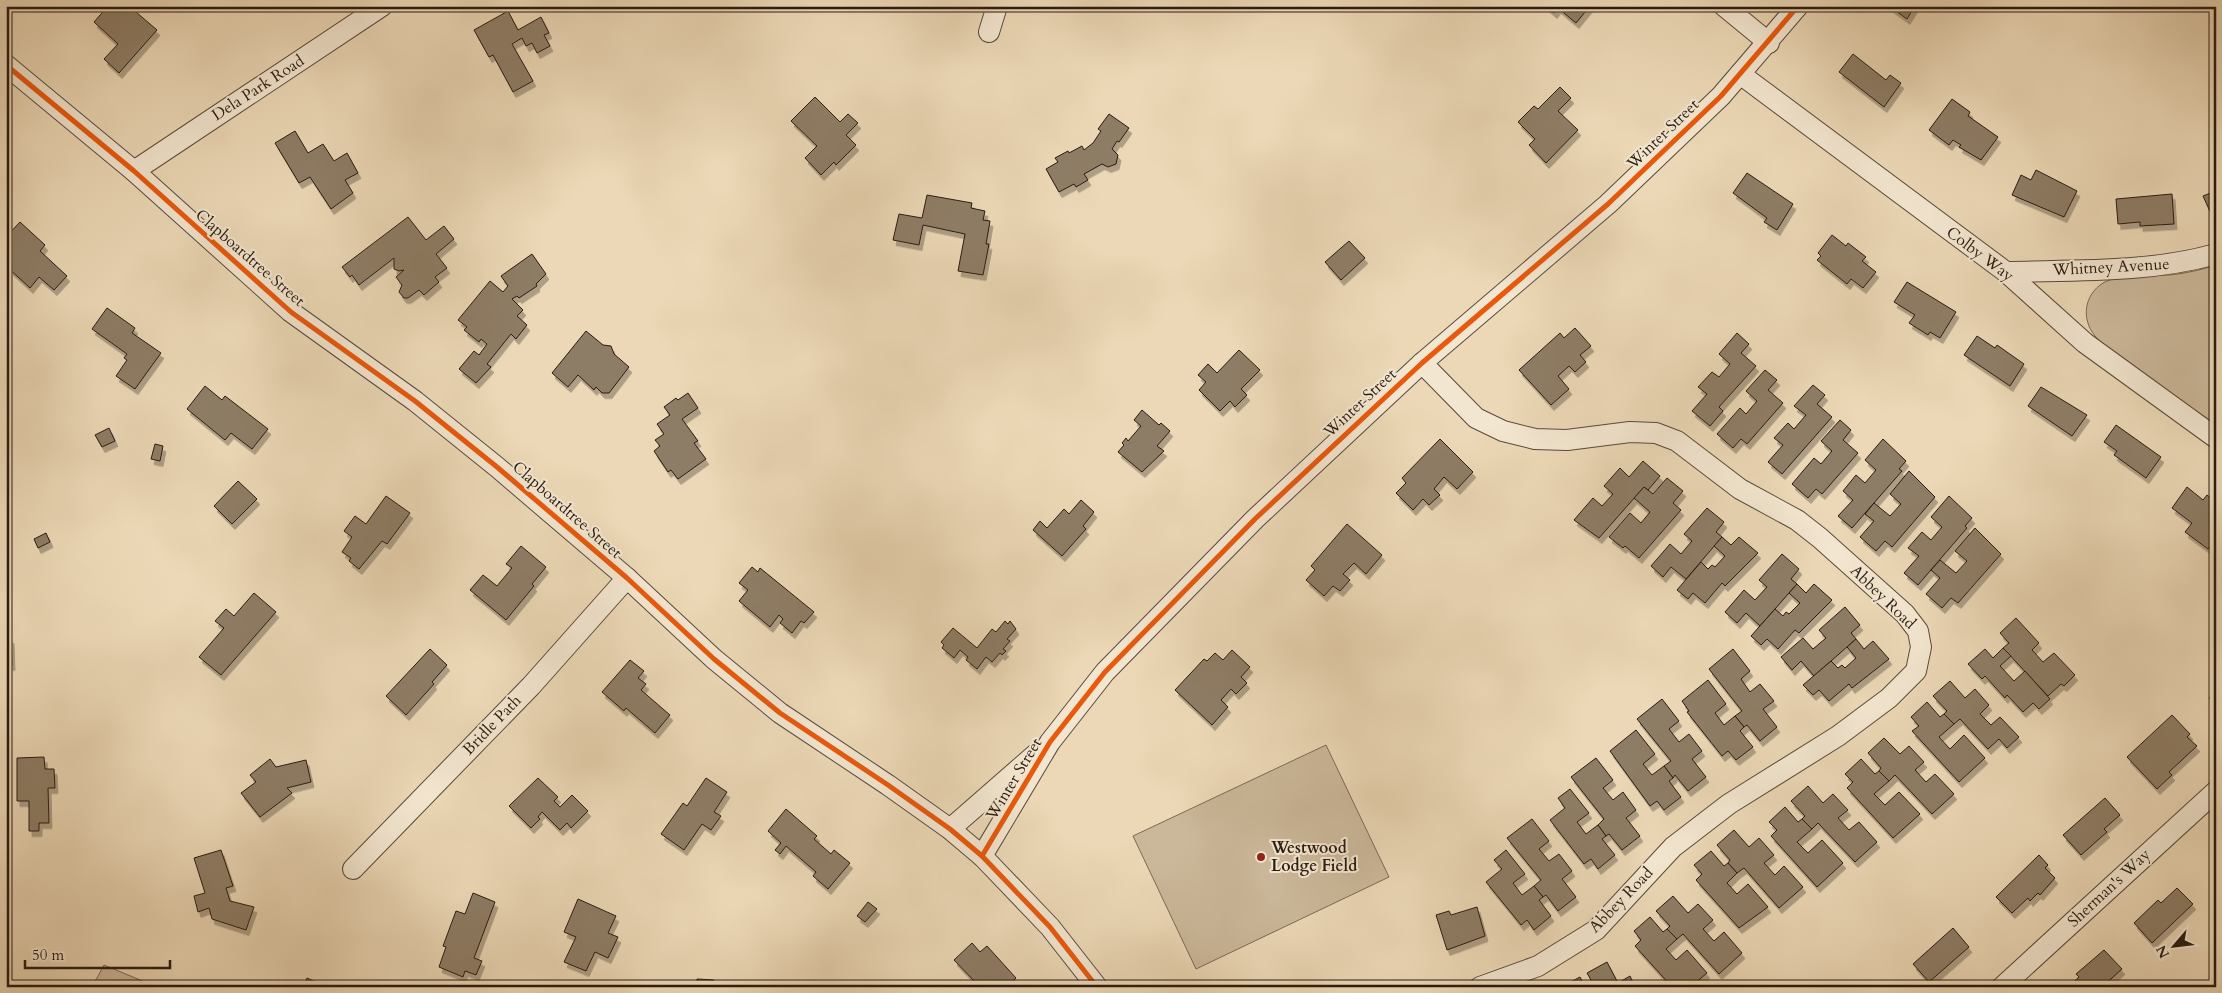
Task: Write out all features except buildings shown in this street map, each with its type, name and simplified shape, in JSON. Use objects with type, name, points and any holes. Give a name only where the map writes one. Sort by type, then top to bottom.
[{"type":"street","name":"Dela Park Road","points":[[134,171],[382,6]]},
{"type":"street","points":[[989,32],[997,6]]},
{"type":"street","points":[[1724,6],[1769,43]]},
{"type":"street","name":"Winter Street","points":[[982,856],[1050,742],[1105,672],[1255,519],[1422,363],[1608,204],[1721,96],[1769,43],[1798,6]]},
{"type":"street","name":"Clapboardtree Street","points":[[6,65],[134,171],[291,312],[414,401],[497,467],[627,578],[714,659],[780,713],[950,830],[982,856],[1050,927],[1097,987]]},
{"type":"street","name":"Colby Way","points":[[1740,74],[2006,272],[2085,342],[2216,438]]},
{"type":"street","name":"Whitney Avenue","points":[[2006,272],[2132,268],[2185,262],[2216,254]]},
{"type":"street","name":"Abbey Road","points":[[1422,363],[1476,418],[1503,431],[1535,439],[1567,440],[1630,432],[1656,433],[1677,442],[1740,489],[1797,520],[1820,538],[1905,614],[1918,631],[1921,647],[1916,671],[1889,698],[1838,736],[1729,804],[1673,847],[1596,930],[1567,950],[1538,966],[1480,987]]},
{"type":"street","name":"Bridle Path","points":[[353,869],[530,686],[627,578]]},
{"type":"street","name":"Winter Street","points":[[950,830],[1050,742]]},
{"type":"street","name":"Sherman's Way","points":[[2002,987],[2216,790]]},
{"type":"shaded area","points":[[2216,265],[2216,424],[2183,403],[2103,344],[2095,336],[2086,315],[2088,301],[2092,294],[2109,280],[2178,274]]},
{"type":"shaded area","name":"Westwood Lodge Field","points":[[1326,745],[1389,877],[1196,969],[1133,836]]},
{"type":"shaded area","points":[[104,965],[157,987],[92,987]]},
{"type":"cycle path","points":[[982,856],[1050,742],[1105,672],[1255,519],[1422,363],[1608,204],[1721,96],[1798,6]]},
{"type":"cycle path","points":[[6,65],[134,171],[291,312],[415,401],[497,467],[627,578],[714,659],[780,713],[888,785],[950,829],[982,856],[1050,927],[1097,987]]},
{"type":"place","name":"Westwood Lodge Field","points":[[1261,857]]}]
